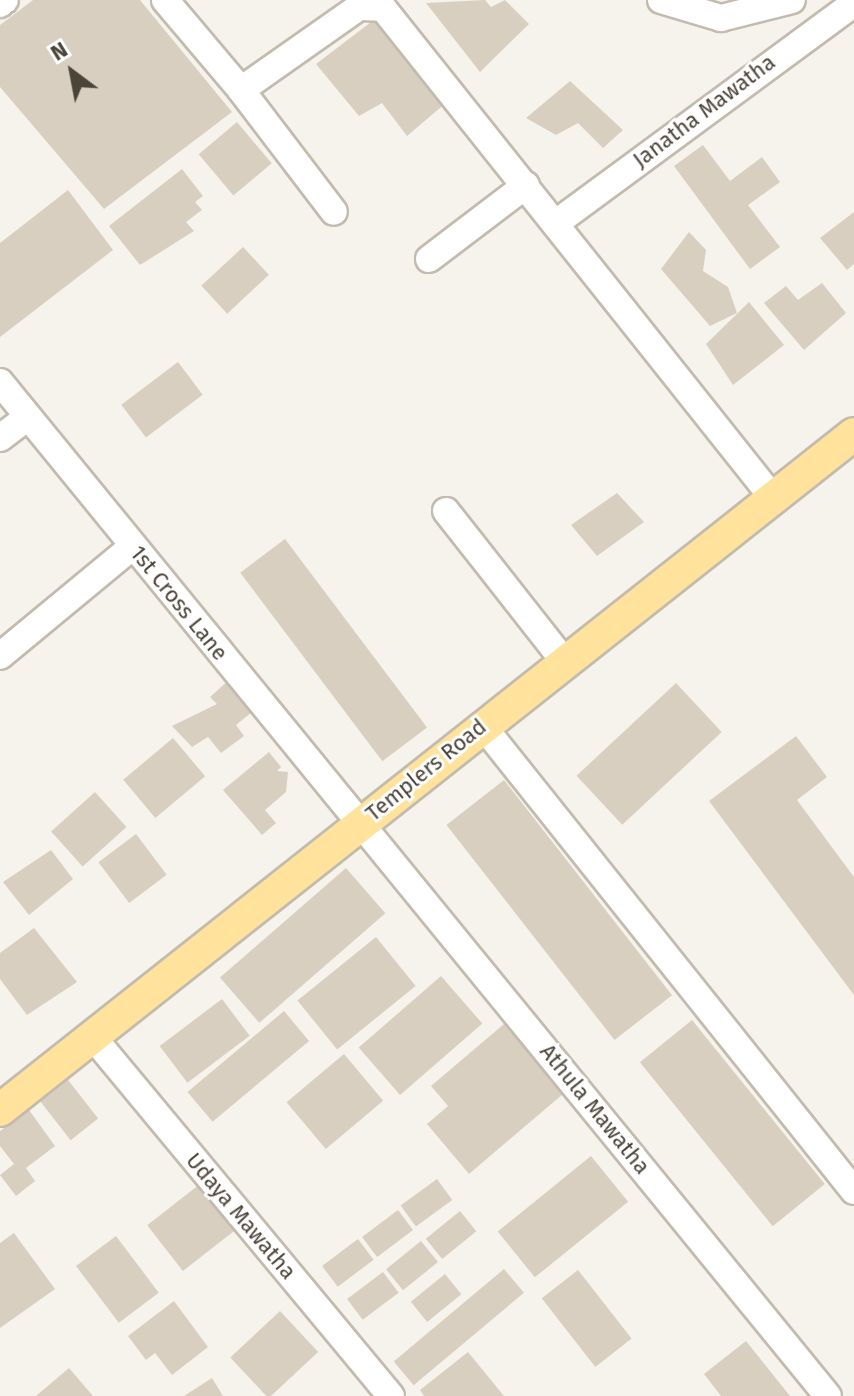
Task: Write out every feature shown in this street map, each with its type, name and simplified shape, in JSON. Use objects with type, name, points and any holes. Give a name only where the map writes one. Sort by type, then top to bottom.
[{"type":"main road","name":"Templers Road","points":[[0,1110],[482,725],[850,441]]},
{"type":"street","points":[[165,0],[241,90],[334,212]]},
{"type":"street","points":[[661,0],[716,9],[792,0]]},
{"type":"street","points":[[801,0],[845,7]]},
{"type":"street","points":[[241,90],[359,7],[383,8],[773,498]]},
{"type":"street","name":"Janatha Mawatha","points":[[556,223],[845,7]]},
{"type":"street","points":[[429,259],[526,185]]},
{"type":"street","name":"1st Cross Lane","points":[[0,382],[359,824]]},
{"type":"street","points":[[0,438],[28,417]]},
{"type":"street","points":[[446,511],[564,661]]},
{"type":"street","points":[[0,656],[133,546]]},
{"type":"street","points":[[482,725],[854,1191]]},
{"type":"street","name":"Athula Mawatha","points":[[359,824],[828,1396]]},
{"type":"street","name":"Udaya Mawatha","points":[[92,1036],[391,1396]]},
{"type":"building","points":[[33,0],[140,0],[232,112],[104,209],[0,87],[0,25]]},
{"type":"building","points":[[485,0],[491,7],[505,0],[529,24],[480,72],[426,3]]},
{"type":"building","points":[[379,16],[447,102],[407,136],[382,103],[359,116],[316,64]]},
{"type":"building","points":[[570,81],[623,130],[603,148],[578,123],[556,135],[526,118]]},
{"type":"building","points":[[237,122],[272,163],[233,196],[199,154]]},
{"type":"building","points":[[703,145],[730,181],[762,157],[780,182],[748,205],[780,247],[750,269],[674,166]]},
{"type":"building","points":[[182,169],[203,196],[195,202],[202,210],[186,222],[194,231],[140,265],[109,226]]},
{"type":"building","points":[[68,190],[113,250],[0,337],[0,243]]},
{"type":"building","points":[[854,212],[854,264],[847,270],[820,238]]},
{"type":"building","points":[[689,232],[706,250],[703,271],[728,287],[737,313],[710,326],[661,269]]},
{"type":"building","points":[[243,247],[269,275],[227,314],[201,286]]},
{"type":"building","points":[[822,283],[846,313],[804,350],[764,303],[786,286],[798,300]]},
{"type":"building","points":[[749,302],[784,345],[733,385],[706,344]]},
{"type":"building","points":[[178,362],[203,395],[146,437],[121,405]]},
{"type":"building","points":[[617,493],[644,522],[597,556],[571,525]]},
{"type":"building","points":[[285,539],[427,727],[382,761],[240,573]]},
{"type":"building","points":[[229,680],[252,712],[236,725],[244,736],[221,753],[208,737],[192,747],[172,726],[217,704],[210,697]]},
{"type":"building","points":[[676,683],[722,732],[622,825],[577,776]]},
{"type":"building","points":[[796,736],[827,777],[797,800],[854,877],[854,995],[709,801]]},
{"type":"building","points":[[173,738],[205,776],[155,818],[123,780]]},
{"type":"building","points":[[269,752],[281,767],[277,771],[288,772],[286,792],[265,810],[276,823],[262,835],[223,790]]},
{"type":"building","points":[[504,780],[672,995],[615,1040],[446,825]]},
{"type":"building","points":[[95,792],[126,827],[83,866],[51,831]]},
{"type":"building","points":[[136,834],[167,875],[129,903],[98,862]]},
{"type":"building","points":[[51,850],[73,879],[29,915],[3,882]]},
{"type":"building","points":[[346,868],[385,913],[259,1023],[220,978]]},
{"type":"building","points":[[34,928],[77,982],[27,1015],[0,979],[0,953]]},
{"type":"building","points":[[376,937],[416,986],[337,1050],[298,1001]]},
{"type":"building","points":[[441,976],[482,1024],[400,1095],[359,1048]]},
{"type":"building","points":[[222,999],[250,1036],[187,1083],[160,1046]]},
{"type":"building","points":[[284,1011],[309,1041],[213,1122],[187,1092]]},
{"type":"building","points":[[692,1020],[825,1184],[773,1226],[640,1062]]},
{"type":"building","points":[[504,1024],[563,1094],[469,1174],[427,1124],[448,1106],[431,1086]]},
{"type":"building","points":[[344,1054],[383,1101],[326,1149],[287,1102]]},
{"type":"building","points":[[68,1080],[98,1119],[71,1140],[40,1102]]},
{"type":"building","points":[[29,1110],[55,1146],[26,1168],[35,1181],[16,1196],[0,1175],[14,1164],[0,1146],[0,1131]]},
{"type":"building","points":[[591,1156],[628,1202],[535,1277],[498,1232]]},
{"type":"building","points":[[437,1179],[452,1200],[416,1226],[401,1205]]},
{"type":"building","points":[[200,1184],[236,1230],[183,1271],[147,1225]]},
{"type":"building","points":[[398,1210],[413,1230],[377,1257],[362,1237]]},
{"type":"building","points":[[460,1211],[476,1231],[442,1259],[426,1239]]},
{"type":"building","points":[[14,1233],[55,1289],[0,1328],[0,1243]]},
{"type":"building","points":[[116,1236],[159,1293],[119,1323],[76,1266]]},
{"type":"building","points":[[358,1239],[374,1260],[338,1287],[322,1266]]},
{"type":"building","points":[[421,1241],[438,1262],[403,1290],[386,1269]]},
{"type":"building","points":[[504,1269],[524,1293],[414,1385],[394,1362]]},
{"type":"building","points":[[578,1270],[632,1339],[595,1367],[542,1298]]},
{"type":"building","points":[[383,1272],[399,1293],[363,1320],[347,1299]]},
{"type":"building","points":[[445,1274],[461,1294],[427,1322],[411,1302]]},
{"type":"building","points":[[174,1301],[208,1347],[172,1375],[155,1353],[146,1360],[128,1336]]},
{"type":"building","points":[[280,1311],[318,1352],[271,1396],[266,1396],[230,1357]]},
{"type":"building","points":[[746,1341],[790,1396],[721,1396],[704,1374]]},
{"type":"building","points":[[468,1352],[504,1396],[424,1396],[420,1390]]},
{"type":"building","points":[[69,1368],[93,1396],[36,1396]]},
{"type":"building","points":[[212,1378],[223,1396],[184,1396]]}]
